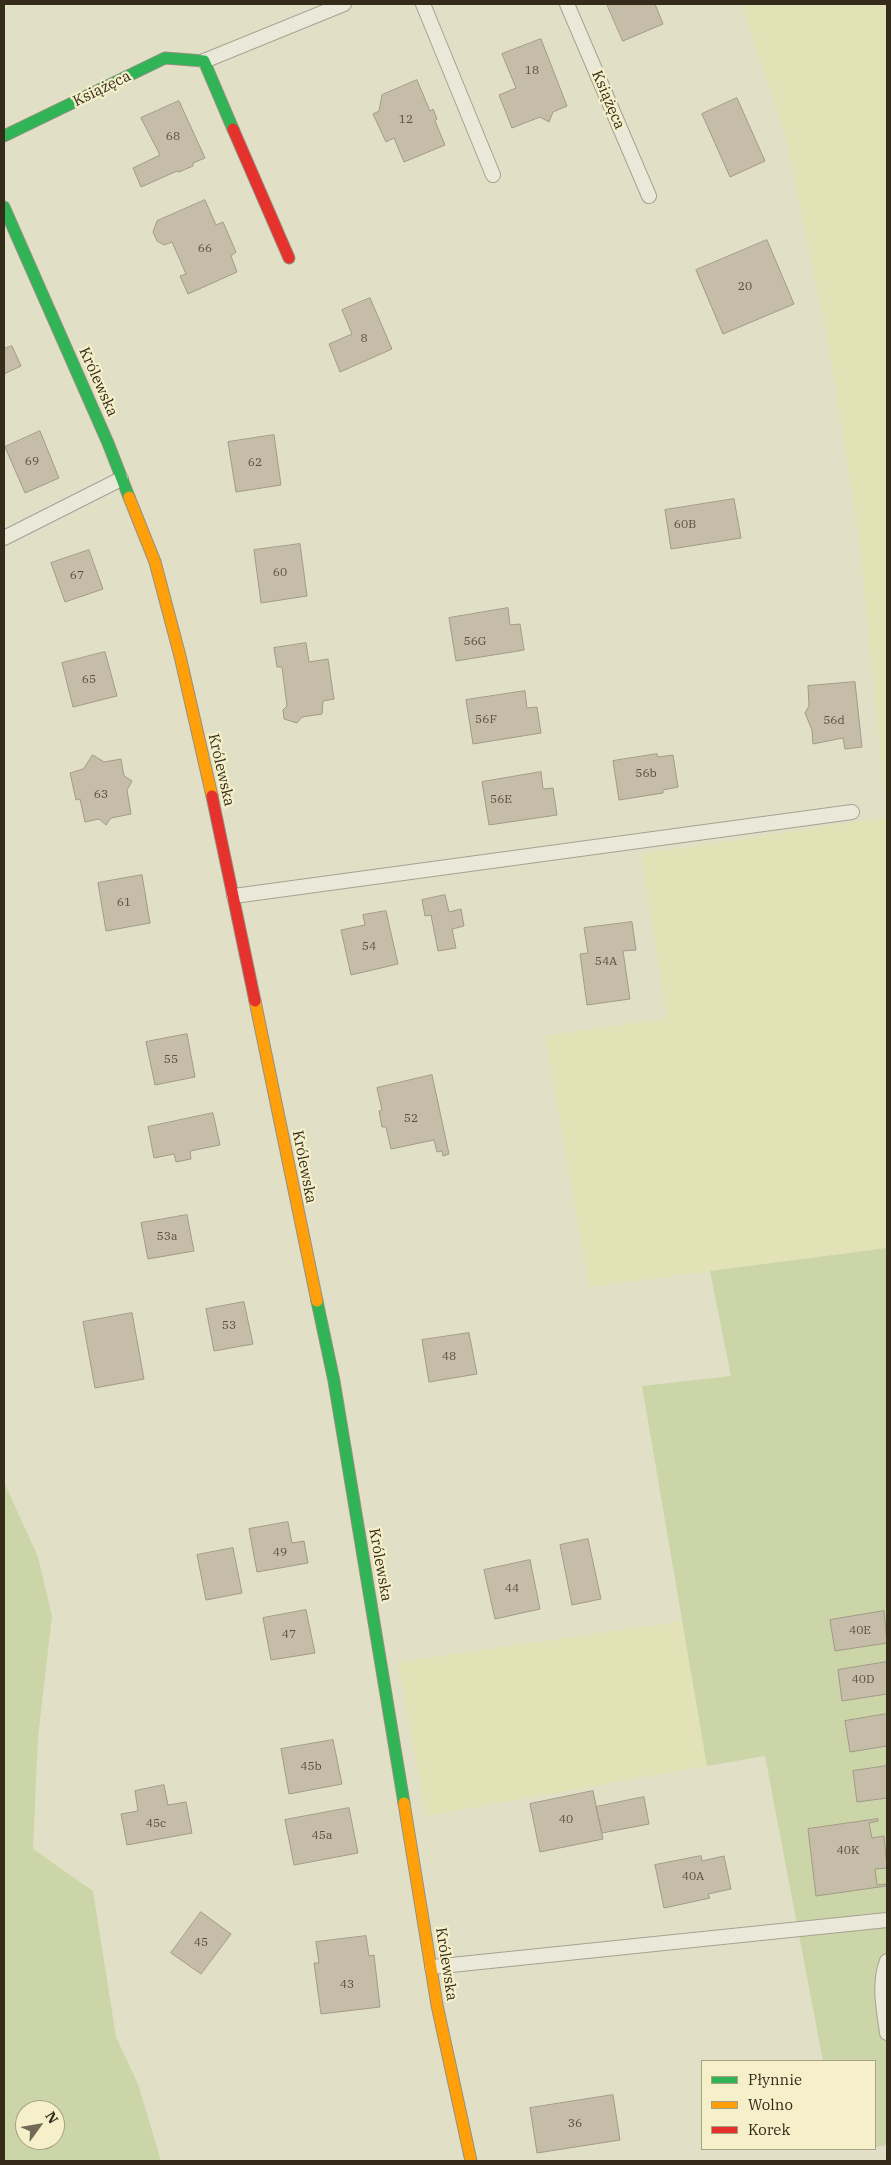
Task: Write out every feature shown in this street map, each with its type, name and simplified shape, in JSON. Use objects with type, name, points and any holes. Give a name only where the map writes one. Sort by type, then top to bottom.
[{"type":"street","name":"Książęca","points":[[4,136],[165,58],[204,61]]},
{"type":"street","points":[[204,61],[289,258]]},
{"type":"street","name":"Królewska","points":[[4,206],[108,443],[154,562],[178,647],[234,896],[305,1248],[334,1381],[437,2006],[470,2161]]},
{"type":"lane","name":"Książęca","points":[[204,61],[344,4]]},
{"type":"lane","points":[[423,4],[493,175]]},
{"type":"lane","name":"Książęca","points":[[568,4],[649,196]]},
{"type":"lane","points":[[4,538],[121,479]]},
{"type":"lane","points":[[234,896],[852,812]]},
{"type":"lane","points":[[432,1967],[887,1920]]},
{"type":"lane","points":[[887,1962],[884,1970],[887,2033]]},
{"type":"green space","points":[[741,4],[887,4],[887,817],[859,538],[829,348],[785,132]]},
{"type":"green space","points":[[887,817],[887,1248],[589,1287],[545,1036],[667,1018],[641,854]]},
{"type":"green space","points":[[887,1248],[887,2145],[876,2147],[876,2060],[823,2060],[765,1756],[707,1766],[642,1386],[731,1376],[710,1271]]},
{"type":"green space","points":[[4,1482],[38,1557],[52,1616],[38,1737],[33,1849],[93,1891],[116,2037],[138,2084],[161,2161],[4,2161]]},
{"type":"green space","points":[[682,1621],[707,1766],[426,1816],[398,1662]]},
{"type":"building","points":[[607,4],[655,4],[663,24],[623,41]]},
{"type":"building","points":[[541,39],[567,106],[553,112],[549,122],[540,117],[512,128],[499,95],[516,88],[502,54]]},
{"type":"building","points":[[417,80],[430,111],[433,109],[437,119],[435,121],[445,145],[404,162],[394,138],[386,142],[373,114],[379,111],[382,95]]},
{"type":"building","points":[[737,98],[765,161],[730,177],[702,114]]},
{"type":"building","points":[[179,101],[205,158],[193,163],[193,166],[141,187],[133,168],[160,155],[141,118]]},
{"type":"building","points":[[205,200],[216,225],[223,222],[236,252],[231,256],[237,272],[188,294],[180,276],[186,274],[172,242],[164,245],[157,241],[153,232],[157,221]]},
{"type":"building","points":[[767,240],[794,304],[723,334],[696,270]]},
{"type":"building","points":[[370,298],[392,349],[340,372],[329,344],[352,334],[342,310]]},
{"type":"building","points":[[12,346],[21,366],[4,374],[4,349]]},
{"type":"building","points":[[40,431],[59,478],[25,493],[5,447]]},
{"type":"building","points":[[274,435],[281,485],[236,492],[228,442]]},
{"type":"building","points":[[734,499],[741,538],[671,549],[665,510]]},
{"type":"building","points":[[300,544],[307,596],[261,603],[254,550]]},
{"type":"building","points":[[89,550],[103,589],[65,602],[51,563]]},
{"type":"building","points":[[508,608],[510,625],[520,624],[524,650],[456,661],[449,618]]},
{"type":"building","points":[[306,643],[309,662],[328,659],[334,699],[323,701],[322,714],[302,717],[297,723],[284,719],[283,710],[287,706],[282,667],[277,667],[274,648]]},
{"type":"building","points":[[105,652],[117,696],[73,707],[62,663]]},
{"type":"building","points":[[855,682],[862,747],[845,749],[843,738],[813,744],[812,730],[805,713],[809,706],[808,686]]},
{"type":"building","points":[[525,691],[527,708],[537,707],[541,733],[473,744],[466,700]]},
{"type":"building","points":[[657,754],[658,757],[673,755],[678,787],[663,790],[663,793],[619,800],[613,761]]},
{"type":"building","points":[[93,755],[104,762],[121,759],[124,776],[132,781],[127,790],[131,814],[111,818],[106,825],[99,819],[85,822],[80,799],[76,800],[70,773],[83,769]]},
{"type":"building","points":[[541,772],[543,789],[553,788],[557,815],[489,825],[482,782]]},
{"type":"building","points":[[142,875],[150,923],[106,931],[98,883]]},
{"type":"building","points":[[445,895],[449,912],[461,909],[464,926],[452,929],[456,948],[438,951],[431,915],[425,916],[422,900]]},
{"type":"building","points":[[386,911],[398,964],[351,975],[341,930],[365,925],[363,915]]},
{"type":"building","points":[[632,922],[636,950],[623,951],[630,999],[587,1005],[580,954],[588,953],[584,928]]},
{"type":"building","points":[[187,1034],[195,1077],[155,1085],[146,1042]]},
{"type":"building","points":[[432,1075],[449,1154],[443,1156],[442,1151],[437,1152],[434,1140],[391,1149],[386,1127],[382,1127],[379,1111],[382,1110],[377,1088]]},
{"type":"building","points":[[213,1113],[220,1145],[190,1151],[191,1159],[176,1162],[174,1154],[154,1158],[148,1127]]},
{"type":"building","points":[[187,1215],[194,1251],[148,1259],[141,1223]]},
{"type":"building","points":[[244,1302],[253,1344],[214,1351],[206,1309]]},
{"type":"building","points":[[132,1313],[144,1379],[95,1388],[83,1322]]},
{"type":"building","points":[[469,1333],[477,1374],[429,1382],[422,1340]]},
{"type":"building","points":[[288,1522],[292,1543],[304,1541],[308,1563],[257,1572],[249,1529]]},
{"type":"building","points":[[588,1539],[601,1599],[572,1605],[560,1545]]},
{"type":"building","points":[[233,1548],[242,1593],[206,1600],[197,1555]]},
{"type":"building","points":[[530,1560],[540,1609],[495,1619],[484,1570]]},
{"type":"building","points":[[306,1610],[315,1653],[271,1660],[263,1618]]},
{"type":"building","points":[[884,1611],[887,1643],[835,1651],[830,1620]]},
{"type":"building","points":[[887,1662],[887,1694],[842,1701],[838,1670]]},
{"type":"building","points":[[887,1714],[887,1746],[850,1752],[845,1721]]},
{"type":"building","points":[[333,1740],[342,1784],[289,1794],[281,1749]]},
{"type":"building","points":[[887,1766],[887,1798],[857,1802],[853,1771]]},
{"type":"building","points":[[164,1785],[168,1805],[186,1802],[192,1833],[127,1845],[121,1814],[138,1811],[135,1791]]},
{"type":"building","points":[[593,1791],[603,1839],[540,1852],[530,1804]]},
{"type":"building","points":[[644,1797],[649,1824],[602,1833],[596,1807]]},
{"type":"building","points":[[349,1808],[358,1853],[294,1865],[285,1820]]},
{"type":"building","points":[[878,1819],[878,1821],[869,1823],[872,1838],[884,1836],[887,1868],[875,1869],[877,1885],[886,1884],[886,1886],[816,1896],[808,1829]]},
{"type":"building","points":[[701,1856],[702,1861],[724,1856],[731,1889],[708,1894],[710,1898],[664,1908],[655,1865]]},
{"type":"building","points":[[201,1912],[231,1934],[201,1974],[171,1953]]},
{"type":"building","points":[[366,1936],[369,1956],[374,1955],[380,2007],[321,2014],[314,1963],[319,1963],[316,1942]]},
{"type":"building","points":[[613,2095],[620,2140],[537,2153],[530,2108]]},
{"type":"traffic: fast","points":[[4,136],[165,58],[204,61],[233,129]]},
{"type":"traffic: fast","points":[[4,207],[108,443],[129,497]]},
{"type":"traffic: fast","points":[[317,1301],[334,1381],[404,1803]]},
{"type":"traffic: slow","points":[[129,497],[155,562],[180,656],[212,796]]},
{"type":"traffic: slow","points":[[255,1001],[317,1301]]},
{"type":"traffic: slow","points":[[404,1803],[437,2005],[471,2161]]},
{"type":"traffic: jam","points":[[233,129],[289,258]]},
{"type":"traffic: jam","points":[[212,796],[255,1001]]}]
